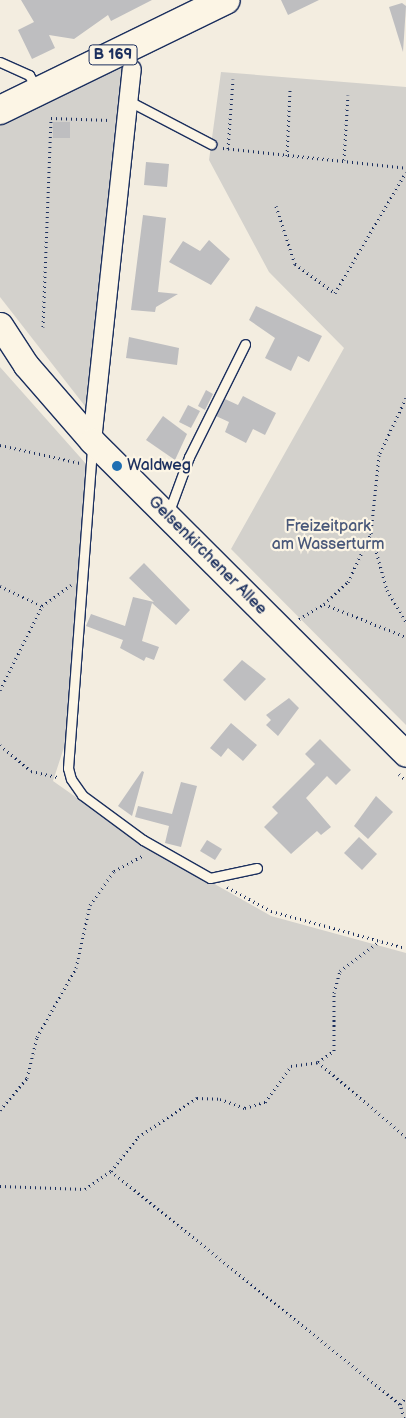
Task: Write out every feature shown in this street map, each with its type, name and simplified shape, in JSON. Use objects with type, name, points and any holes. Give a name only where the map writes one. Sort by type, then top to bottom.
[{"type":"main road","name":"B 169","points":[[0,110],[226,0]]},
{"type":"main road","name":"Gelsenkirchener Allee","points":[[0,324],[26,364],[92,441],[406,754]]},
{"type":"street","points":[[92,441],[132,68]]},
{"type":"lane","points":[[0,62],[29,75],[39,91]]},
{"type":"lane","points":[[129,100],[211,144]]},
{"type":"lane","points":[[166,516],[189,456],[244,344]]},
{"type":"lane","points":[[92,441],[93,466],[68,768],[71,780],[82,795],[157,847],[210,878],[257,868]]},
{"type":"path","points":[[228,149],[233,79]]},
{"type":"path","points":[[288,156],[290,89]]},
{"type":"path","points":[[344,160],[348,95]]},
{"type":"path","points":[[44,327],[51,118],[126,121]]},
{"type":"path","points":[[211,144],[228,149],[406,168]]},
{"type":"path","points":[[276,206],[295,264],[335,293],[406,172]]},
{"type":"path","points":[[296,620],[324,604],[348,582],[371,533],[379,455],[406,398]]},
{"type":"path","points":[[0,445],[93,466]]},
{"type":"path","points":[[371,533],[388,590],[406,622]]},
{"type":"path","points":[[0,690],[42,606],[84,575]]},
{"type":"path","points":[[0,586],[42,606]]},
{"type":"path","points":[[324,604],[406,637]]},
{"type":"path","points":[[0,745],[31,771],[71,780]]},
{"type":"path","points":[[0,1110],[27,1078],[37,1037],[76,968],[90,904],[114,871],[157,847]]},
{"type":"path","points":[[210,878],[271,910],[406,948]]},
{"type":"path","points":[[0,1186],[85,1189],[111,1172],[138,1137],[197,1098],[220,1099],[245,1108],[264,1102],[291,1066],[318,1062],[334,1051],[334,992],[340,970],[380,941]]},
{"type":"path","points":[[318,1062],[406,1137]]},
{"type":"path","points":[[111,1172],[400,1404],[404,1418]]},
{"type":"path","points":[[400,1404],[406,1397]]},
{"type":"green space","points":[[126,65],[88,410],[0,297],[0,125]]},
{"type":"green space","name":"Freizeitpark am Wasserturm","points":[[221,72],[406,87],[406,725],[231,549],[344,348],[269,272],[209,160]]},
{"type":"green space","points":[[0,367],[87,465],[67,738],[53,781],[137,840],[271,916],[406,953],[406,1418],[0,1418]]},
{"type":"building","points":[[21,0],[152,0],[111,21],[108,15],[74,39],[49,35],[55,48],[32,59],[18,30],[34,22]]},
{"type":"building","points":[[281,0],[319,0],[288,15]]},
{"type":"building","points":[[402,3],[406,6],[403,52],[389,7]]},
{"type":"building","points":[[53,122],[70,122],[70,138],[53,138]]},
{"type":"building","points":[[146,162],[169,164],[167,187],[144,185]]},
{"type":"building","points":[[143,215],[166,218],[158,292],[178,294],[156,307],[155,312],[131,310]]},
{"type":"building","points":[[209,240],[230,259],[211,285],[169,262],[183,241],[200,251]]},
{"type":"building","points":[[256,306],[322,336],[309,362],[298,356],[291,371],[265,358],[275,338],[249,320]]},
{"type":"building","points":[[129,337],[179,348],[177,365],[126,358]]},
{"type":"building","points":[[206,390],[213,394],[205,410],[198,406]]},
{"type":"building","points":[[243,396],[276,413],[265,435],[253,429],[246,443],[225,432],[229,422],[216,416],[225,399],[238,405]]},
{"type":"building","points":[[188,405],[200,411],[191,428],[179,422]]},
{"type":"building","points":[[163,416],[187,434],[175,460],[146,440]]},
{"type":"building","points":[[144,563],[190,610],[176,625],[152,603],[142,641],[159,647],[154,660],[146,657],[144,661],[120,648],[123,640],[86,626],[91,614],[125,626],[133,597],[154,602],[129,578]]},
{"type":"building","points":[[242,660],[266,679],[245,701],[223,680]]},
{"type":"building","points":[[289,698],[299,708],[278,736],[266,725],[271,720],[266,715]]},
{"type":"building","points":[[231,723],[257,745],[243,761],[228,748],[221,757],[210,748]]},
{"type":"building","points":[[320,739],[351,770],[336,785],[327,776],[306,798],[331,827],[321,835],[317,831],[291,854],[264,827],[278,813],[272,807],[315,764],[305,754]]},
{"type":"building","points":[[142,771],[144,772],[132,816],[118,806]]},
{"type":"building","points":[[181,782],[197,786],[181,847],[165,843],[169,826],[135,817],[138,806],[172,814]]},
{"type":"building","points":[[376,796],[393,812],[368,839],[354,826]]},
{"type":"building","points":[[359,837],[377,854],[362,870],[344,853]]},
{"type":"building","points":[[207,840],[222,849],[215,860],[200,851]]},
{"type":"place","name":"Waldweg","points":[[117,466]]}]
